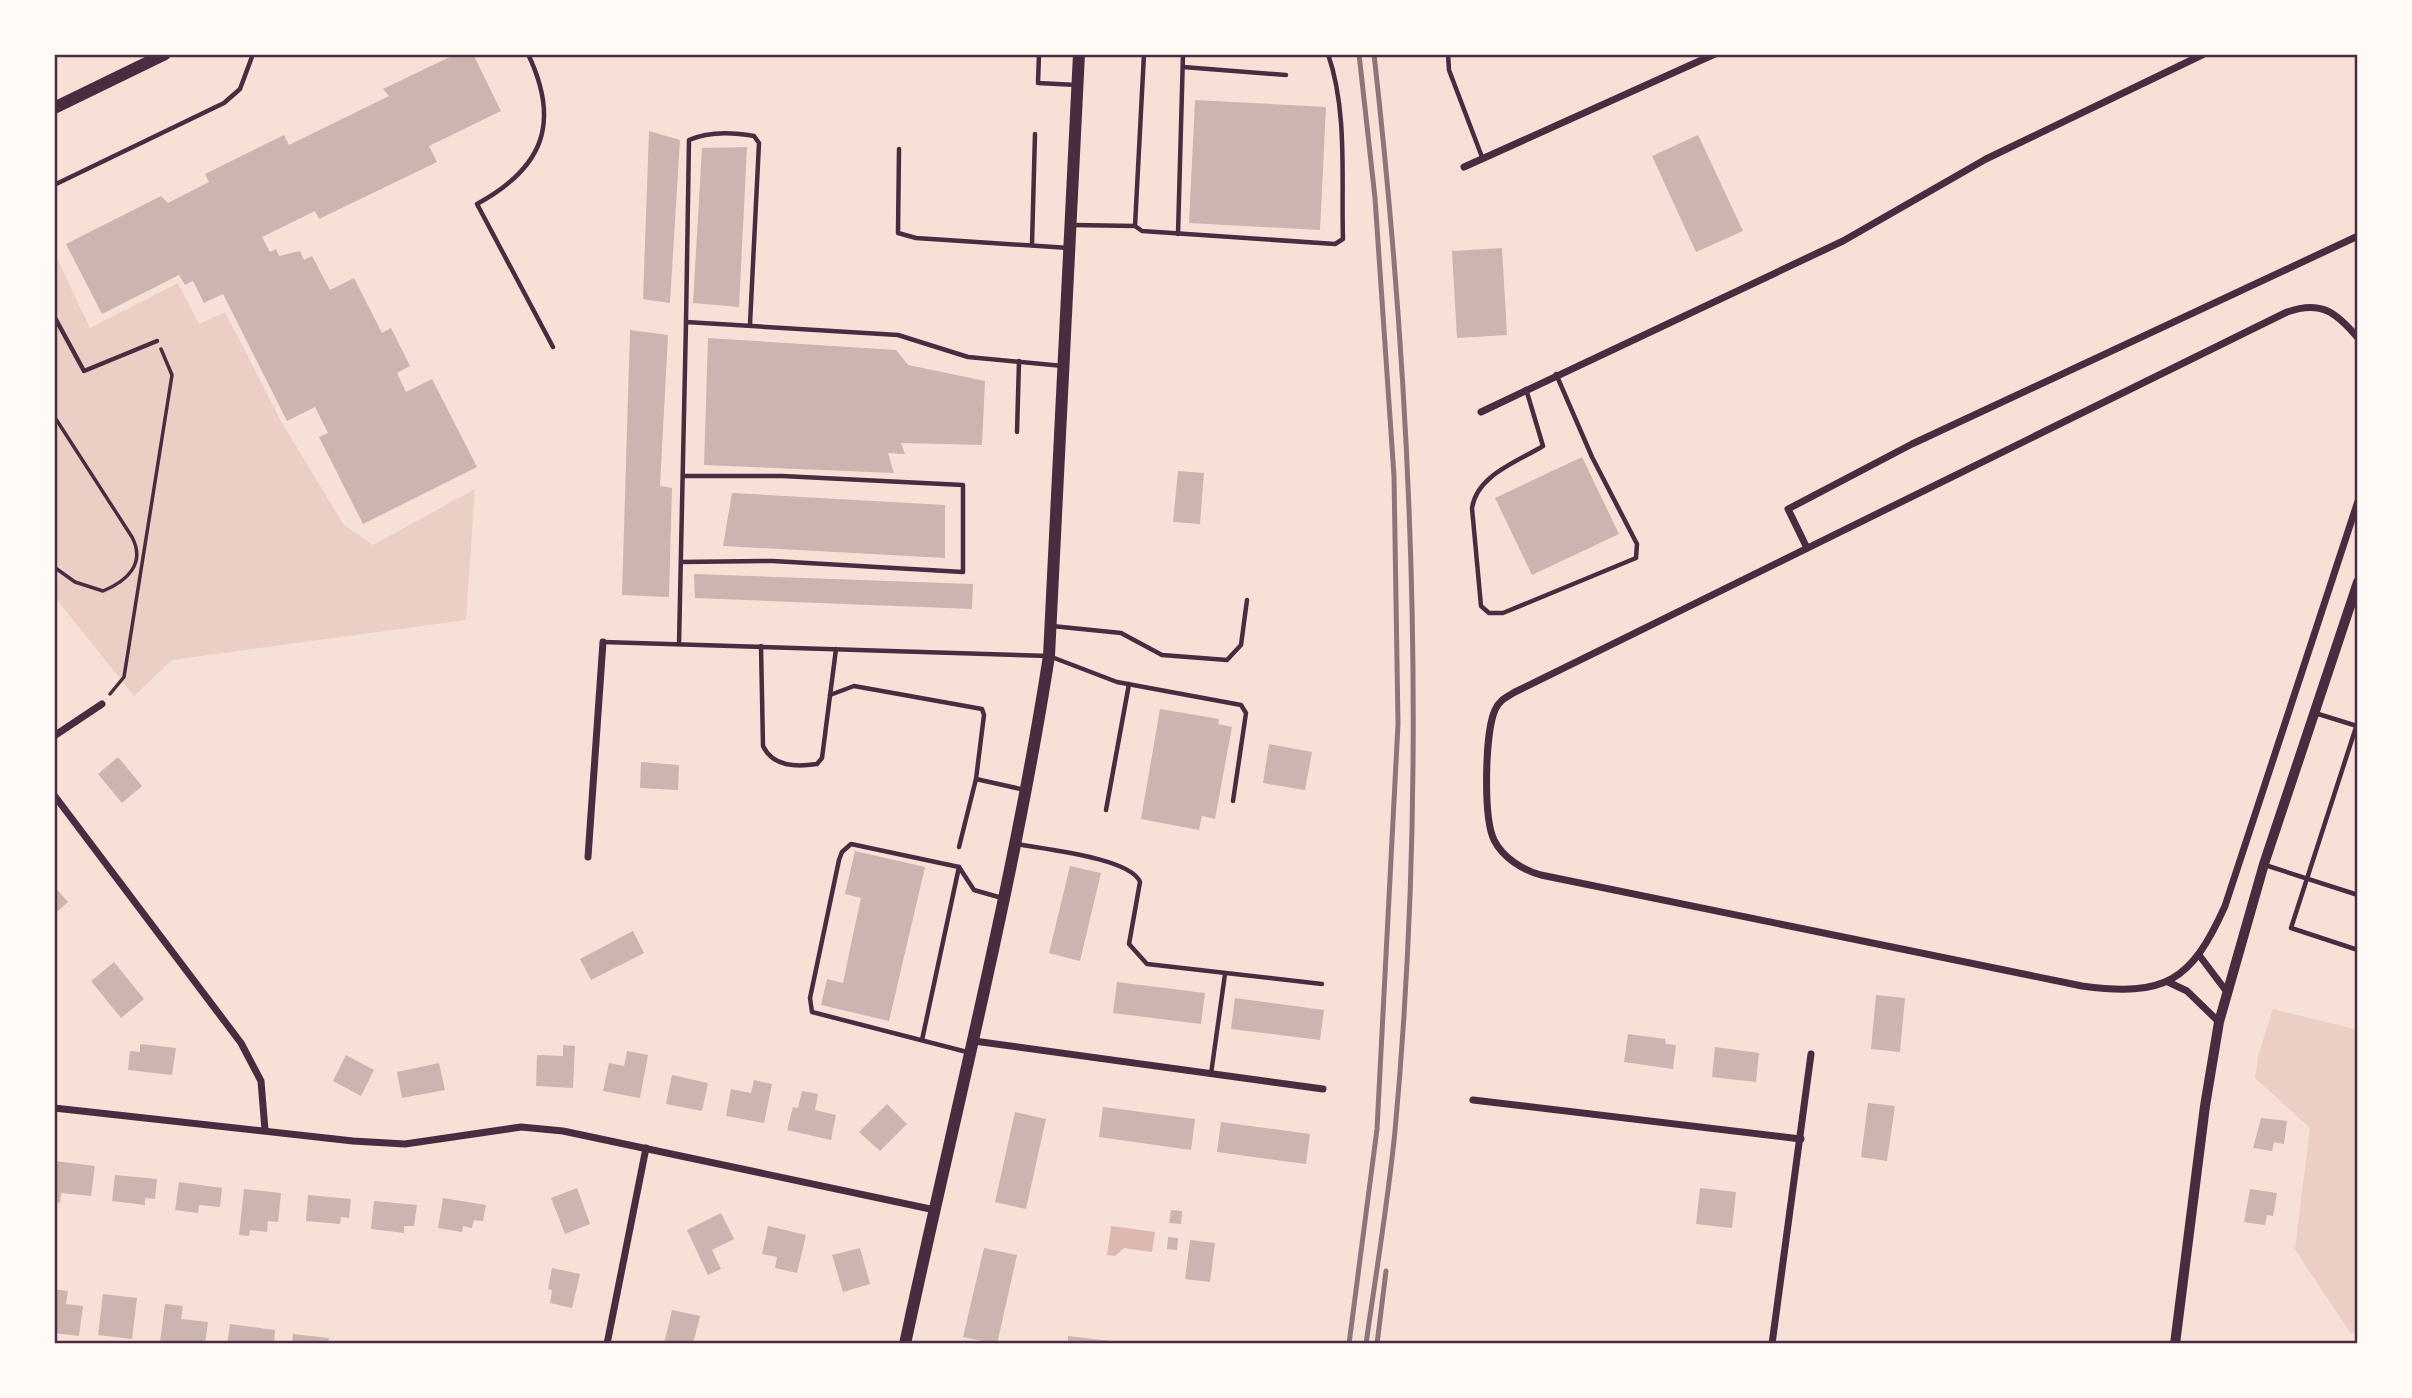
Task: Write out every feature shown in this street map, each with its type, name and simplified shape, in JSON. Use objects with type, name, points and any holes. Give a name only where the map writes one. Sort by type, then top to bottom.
[{"type":"main road","points":[[54,108],[165,54]]},
{"type":"main road","points":[[905,1344],[973,1047],[1026,791],[1049,656],[1079,54]]},
{"type":"street","points":[[1464,167],[1715,54]]},
{"type":"street","points":[[1480,411],[1556,373],[1843,241],[1986,159],[2204,54]]},
{"type":"street","points":[[1807,548],[1788,509],[1912,444],[2358,236]]},
{"type":"street","points":[[2358,338],[2341,319],[2322,307],[2305,306],[2287,312],[1502,700],[1491,727],[1489,821],[1494,840],[1506,855],[1523,868],[1541,875],[2081,986],[2120,991],[2168,982],[2199,955],[2225,906],[2358,501]]},
{"type":"street","points":[[2175,1344],[2205,1106],[2219,1022],[2264,864],[2358,582]]},
{"type":"street","points":[[588,857],[603,642]]},
{"type":"street","points":[[54,736],[102,704]]},
{"type":"street","points":[[54,795],[241,1042],[261,1081],[265,1130]]},
{"type":"street","points":[[2199,955],[2227,992]]},
{"type":"street","points":[[2168,982],[2187,991],[2219,1022]]},
{"type":"street","points":[[973,1047],[1322,1089]]},
{"type":"street","points":[[1772,1344],[1811,1054]]},
{"type":"street","points":[[1473,1100],[1801,1139]]},
{"type":"street","points":[[54,1108],[405,1144],[521,1127],[563,1131],[935,1210]]},
{"type":"street","points":[[607,1344],[646,1148]]},
{"type":"lane","points":[[54,184],[224,103],[240,89],[253,54]]},
{"type":"lane","points":[[528,54],[543,93],[544,124],[541,139],[527,167],[514,181],[477,204],[553,347]]},
{"type":"lane","points":[[1039,54],[1038,83],[1078,85]]},
{"type":"lane","points":[[1135,226],[1144,54]]},
{"type":"lane","points":[[1178,234],[1183,54]]},
{"type":"lane","points":[[1071,225],[1135,226],[1142,231],[1335,244],[1343,239],[1340,123],[1334,71],[1328,54]]},
{"type":"lane","points":[[1448,54],[1449,70],[1482,157]]},
{"type":"lane","points":[[1183,68],[1286,75]]},
{"type":"lane","points":[[679,644],[689,140],[703,134],[740,133],[754,136],[760,143],[750,324]]},
{"type":"lane","points":[[1032,244],[1035,134]]},
{"type":"lane","points":[[899,149],[898,233],[916,238],[1070,248]]},
{"type":"lane","points":[[54,316],[84,371],[157,341]]},
{"type":"lane","points":[[686,322],[898,335],[968,357],[1064,366]]},
{"type":"lane","points":[[1017,432],[1019,362]]},
{"type":"lane","points":[[1526,388],[1543,446],[1482,483],[1474,495],[1472,508],[1481,606],[1489,613],[1503,613],[1636,558],[1637,544],[1592,457],[1556,373]]},
{"type":"lane","points":[[681,562],[774,561],[963,572],[964,485],[782,477],[683,476]]},
{"type":"lane","points":[[1051,626],[1121,633],[1162,655],[1227,660],[1241,645],[1247,600]]},
{"type":"lane","points":[[603,642],[1049,656],[1129,684],[1237,703],[1244,708],[1233,801]]},
{"type":"lane","points":[[761,646],[764,746],[768,756],[776,763],[805,766],[817,764],[822,758],[836,649]]},
{"type":"lane","points":[[1106,810],[1129,684]]},
{"type":"lane","points":[[830,695],[854,686],[982,709],[984,715],[976,779],[959,847]]},
{"type":"lane","points":[[2315,712],[2357,725],[2291,928],[2358,950]]},
{"type":"lane","points":[[976,779],[1026,791]]},
{"type":"lane","points":[[973,1047],[922,1040],[812,1012],[810,998],[839,860],[842,852],[851,844],[959,867],[974,890],[1003,898]]},
{"type":"lane","points":[[1015,844],[1128,869],[1137,875],[1140,882],[1129,944],[1147,964],[1322,984]]},
{"type":"lane","points":[[2264,864],[2358,895]]},
{"type":"lane","points":[[922,1040],[959,867]]},
{"type":"lane","points":[[1211,1074],[1225,974]]},
{"type":"path","points":[[102,704],[124,677],[172,375],[157,341]]},
{"type":"path","points":[[54,416],[132,537],[137,554],[131,573],[124,580],[103,591],[75,582],[54,567]]},
{"type":"shaded area","points":[[54,252],[90,328],[178,283],[199,324],[225,312],[282,423],[344,525],[373,545],[475,489],[466,620],[172,660],[134,696],[54,596]]},
{"type":"shaded area","points":[[2273,1009],[2358,1030],[2358,1330],[2351,1334],[2295,1249],[2310,1128],[2255,1078],[2258,1056]]},
{"type":"shaded area","points":[[1111,1226],[1155,1232],[1152,1252],[1124,1248],[1115,1256],[1107,1255]]},
{"type":"building","points":[[456,54],[473,54],[501,111],[429,146],[437,162],[319,219],[315,211],[262,237],[270,252],[276,249],[279,256],[300,251],[304,260],[312,256],[330,290],[354,278],[382,333],[391,328],[410,366],[397,373],[406,392],[432,379],[477,467],[363,524],[319,437],[328,433],[315,407],[287,421],[223,294],[204,303],[193,281],[185,285],[179,275],[102,314],[66,244],[161,196],[168,203],[209,182],[205,174],[284,135],[289,145],[389,96],[383,89]]},
{"type":"building","points":[[1195,100],[1326,107],[1320,230],[1189,223]]},
{"type":"building","points":[[649,131],[680,140],[670,303],[643,299]]},
{"type":"building","points":[[1698,135],[1743,231],[1696,252],[1652,156]]},
{"type":"building","points":[[747,147],[739,307],[693,303],[702,148]]},
{"type":"building","points":[[1502,248],[1507,335],[1457,338],[1452,251]]},
{"type":"building","points":[[630,330],[668,335],[660,486],[672,488],[669,597],[622,595]]},
{"type":"building","points":[[708,338],[896,350],[908,365],[985,381],[982,445],[901,443],[905,454],[888,453],[894,473],[704,465]]},
{"type":"building","points":[[1582,457],[1619,534],[1532,575],[1495,498]]},
{"type":"building","points":[[1178,471],[1204,473],[1200,524],[1173,522]]},
{"type":"building","points":[[732,493],[945,505],[945,558],[723,546]]},
{"type":"building","points":[[694,574],[973,584],[972,609],[695,598]]},
{"type":"building","points":[[1160,709],[1219,719],[1218,724],[1232,727],[1215,819],[1202,816],[1199,830],[1141,819]]},
{"type":"building","points":[[1269,744],[1312,752],[1305,790],[1263,783]]},
{"type":"building","points":[[118,757],[142,786],[122,803],[98,774]]},
{"type":"building","points":[[641,762],[679,765],[678,790],[640,788]]},
{"type":"building","points":[[855,851],[925,867],[889,1021],[821,1005],[827,979],[843,983],[861,898],[845,894]]},
{"type":"building","points":[[1070,866],[1101,873],[1080,961],[1049,953]]},
{"type":"building","points":[[54,886],[68,902],[54,914]]},
{"type":"building","points":[[633,931],[644,953],[591,980],[580,959]]},
{"type":"building","points":[[114,962],[144,999],[121,1018],[91,981]]},
{"type":"building","points":[[1117,982],[1205,993],[1201,1024],[1113,1013]]},
{"type":"building","points":[[1876,995],[1905,998],[1900,1052],[1871,1049]]},
{"type":"building","points":[[1235,998],[1324,1010],[1320,1040],[1231,1029]]},
{"type":"building","points":[[1628,1034],[1665,1039],[1666,1044],[1676,1045],[1673,1069],[1624,1062]]},
{"type":"building","points":[[140,1044],[176,1048],[172,1075],[128,1070],[130,1051],[140,1052]]},
{"type":"building","points":[[563,1045],[575,1046],[573,1088],[536,1086],[537,1055],[563,1056]]},
{"type":"building","points":[[1715,1047],[1759,1053],[1756,1082],[1712,1077]]},
{"type":"building","points":[[627,1051],[648,1055],[640,1098],[603,1091],[609,1063],[624,1066]]},
{"type":"building","points":[[346,1055],[374,1070],[361,1096],[333,1081]]},
{"type":"building","points":[[439,1063],[445,1090],[402,1098],[397,1072]]},
{"type":"building","points":[[672,1075],[708,1083],[702,1111],[666,1104]]},
{"type":"building","points":[[754,1080],[772,1084],[764,1123],[726,1116],[731,1089],[751,1093]]},
{"type":"building","points":[[802,1091],[818,1094],[815,1110],[836,1115],[831,1140],[787,1130],[793,1107],[798,1108]]},
{"type":"building","points":[[1868,1103],[1895,1106],[1887,1161],[1861,1157]]},
{"type":"building","points":[[887,1104],[907,1124],[880,1151],[859,1132]]},
{"type":"building","points":[[1103,1107],[1195,1119],[1191,1150],[1099,1137]]},
{"type":"building","points":[[1015,1112],[1046,1119],[1026,1209],[995,1202]]},
{"type":"building","points":[[2261,1118],[2287,1121],[2284,1144],[2274,1142],[2272,1151],[2253,1148]]},
{"type":"building","points":[[1221,1122],[1310,1134],[1306,1164],[1217,1152]]},
{"type":"building","points":[[54,1161],[95,1166],[91,1196],[61,1193],[60,1203],[54,1202]]},
{"type":"building","points":[[115,1175],[157,1179],[155,1199],[145,1198],[145,1205],[112,1201]]},
{"type":"building","points":[[179,1182],[222,1188],[220,1207],[199,1205],[198,1213],[175,1210]]},
{"type":"building","points":[[577,1188],[590,1224],[565,1234],[551,1198]]},
{"type":"building","points":[[1700,1188],[1736,1192],[1732,1228],[1696,1224]]},
{"type":"building","points":[[244,1189],[281,1193],[278,1222],[268,1221],[267,1232],[250,1230],[249,1236],[239,1235]]},
{"type":"building","points":[[2250,1189],[2277,1193],[2273,1216],[2267,1215],[2265,1225],[2244,1222]]},
{"type":"building","points":[[308,1195],[351,1199],[349,1218],[341,1217],[340,1224],[306,1221]]},
{"type":"building","points":[[443,1198],[486,1205],[483,1221],[474,1220],[472,1228],[463,1226],[462,1232],[438,1228]]},
{"type":"building","points":[[374,1201],[417,1205],[414,1226],[404,1226],[404,1233],[371,1229]]},
{"type":"building","points":[[1171,1210],[1182,1211],[1181,1224],[1169,1223]]},
{"type":"building","points":[[721,1213],[734,1239],[712,1250],[721,1269],[708,1275],[687,1230]]},
{"type":"building","points":[[768,1226],[806,1235],[797,1273],[775,1268],[777,1257],[762,1254]]},
{"type":"building","points":[[1168,1237],[1178,1238],[1177,1250],[1167,1249]]},
{"type":"building","points":[[1190,1240],[1215,1243],[1210,1282],[1185,1279]]},
{"type":"building","points":[[860,1248],[870,1284],[843,1292],[832,1255]]},
{"type":"building","points":[[984,1248],[1017,1255],[997,1344],[963,1337]]},
{"type":"building","points":[[552,1268],[580,1274],[572,1308],[550,1303],[552,1290],[548,1289]]},
{"type":"building","points":[[54,1289],[68,1291],[66,1304],[83,1306],[79,1336],[54,1333]]},
{"type":"building","points":[[103,1294],[137,1298],[132,1339],[98,1335]]},
{"type":"building","points":[[165,1304],[183,1306],[181,1319],[208,1322],[205,1344],[160,1342]]},
{"type":"building","points":[[672,1310],[700,1316],[693,1344],[664,1344]]},
{"type":"building","points":[[230,1324],[275,1330],[274,1344],[227,1344]]},
{"type":"building","points":[[293,1334],[329,1338],[328,1344],[292,1344]]},
{"type":"building","points":[[1068,1336],[1119,1342],[1119,1344],[1068,1344]]},
{"type":"railway","points":[[1349,1344],[1377,1129],[1398,724],[1394,476],[1375,198],[1359,54]]},
{"type":"railway","points":[[1366,1344],[1395,1131],[1405,997],[1413,727],[1407,457],[1388,188],[1374,54]]},
{"type":"railway","points":[[1377,1344],[1386,1271]]}]
